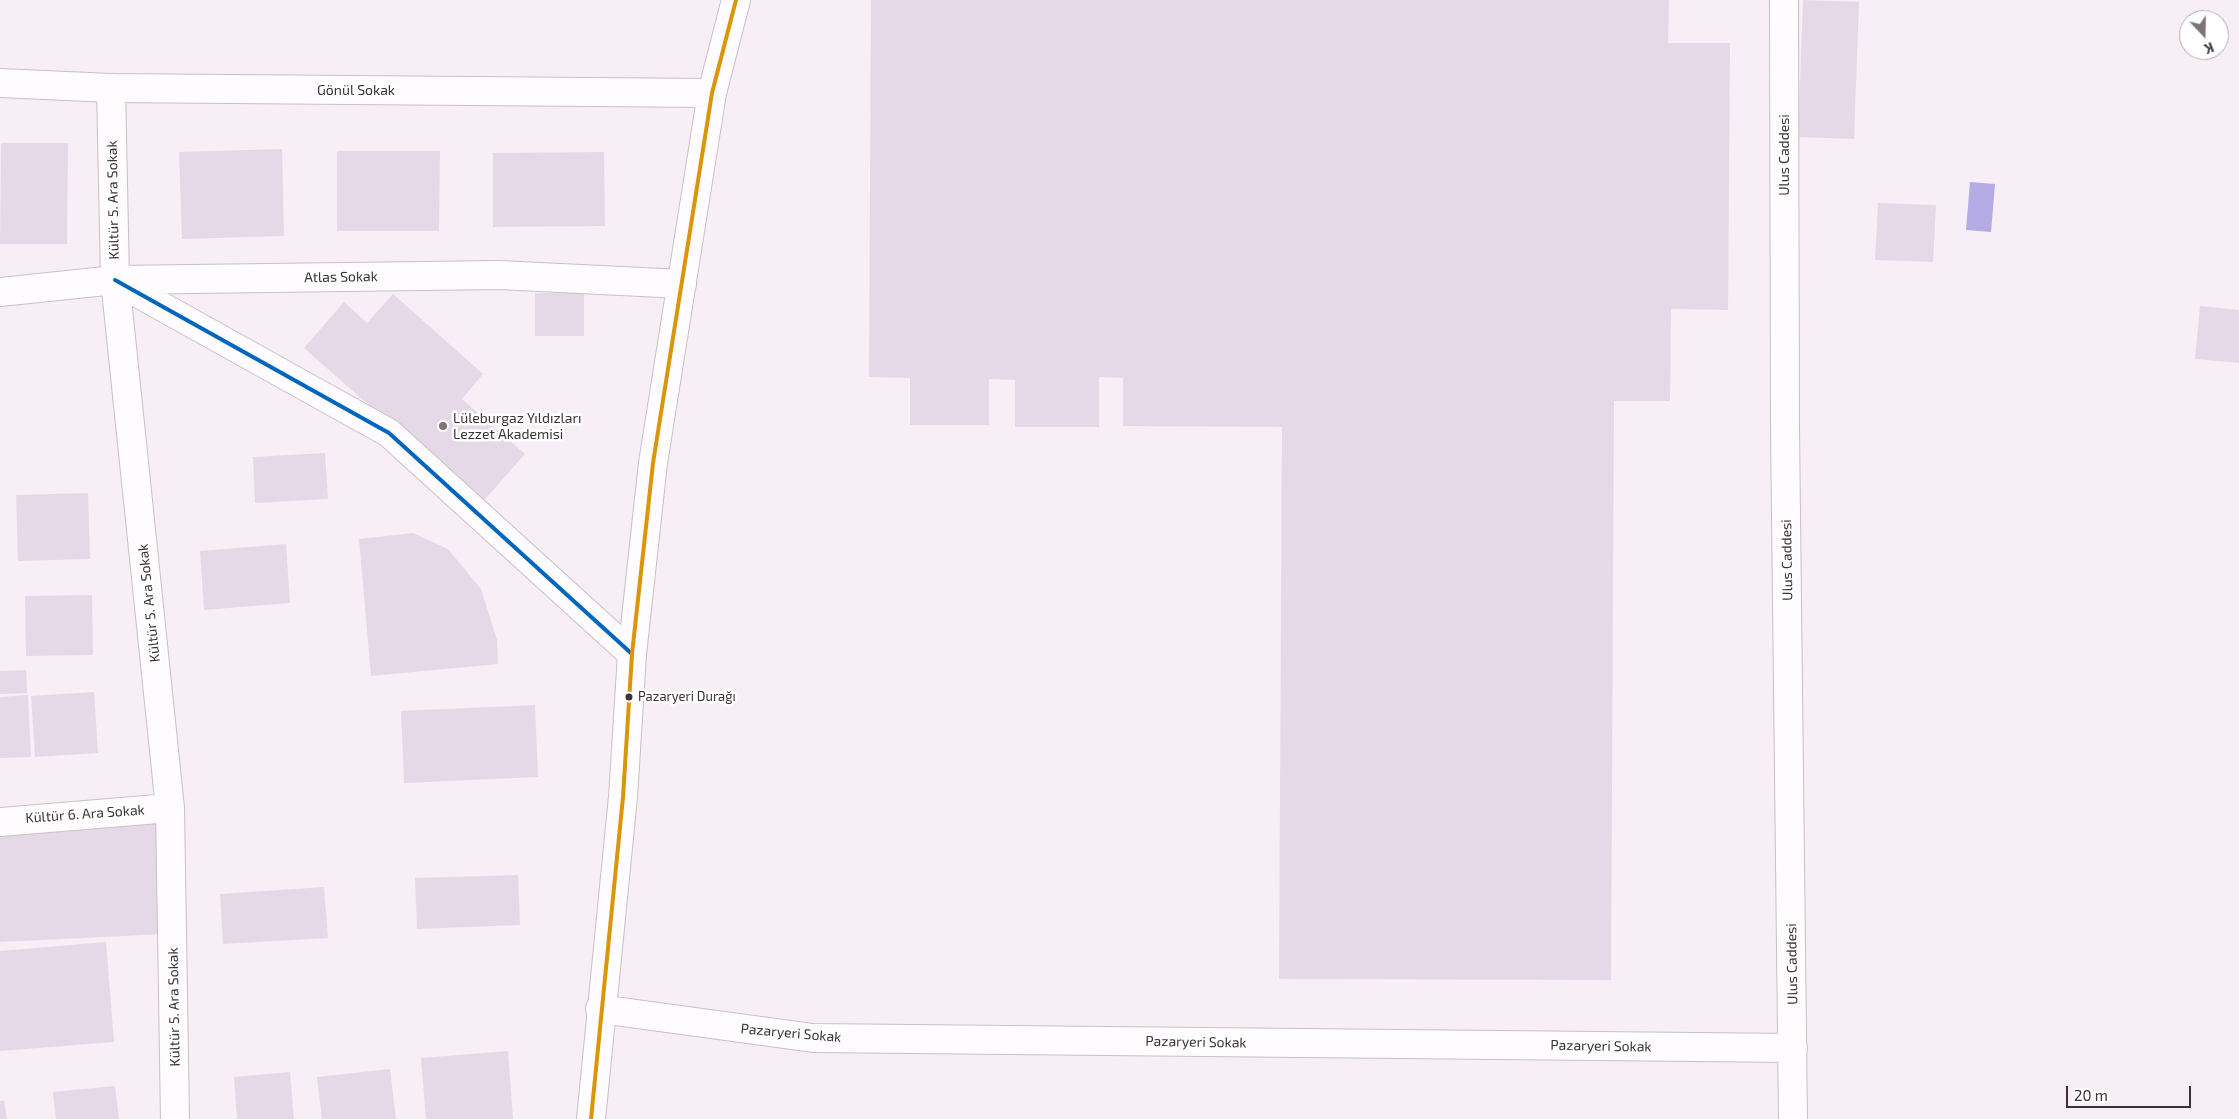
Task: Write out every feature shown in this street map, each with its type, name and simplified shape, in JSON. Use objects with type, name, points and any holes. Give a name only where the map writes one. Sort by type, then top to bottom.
[{"type":"street","points":[[591,1119],[600,1009],[622,806],[632,654],[653,463],[712,93],[736,0]]},
{"type":"street","name":"Ulus Caddesi","points":[[1784,0],[1785,439],[1793,1119]]},
{"type":"street","name":"Gönül Sokak","points":[[0,83],[110,88],[712,93]]},
{"type":"street","name":"Kültür 5. Ara Sokak","points":[[110,88],[115,280],[170,808],[175,1119]]},
{"type":"street","name":"Atlas Sokak","points":[[0,292],[115,280],[499,275],[682,284]]},
{"type":"street","points":[[115,280],[389,433],[632,654]]},
{"type":"street","name":"Kültür 6. Ara Sokak","points":[[0,822],[170,808]]},
{"type":"street","name":"Pazaryeri Sokak","points":[[600,1009],[813,1038],[1793,1048]]},
{"type":"shaded area","points":[[1970,182],[1995,184],[1991,232],[1966,230]]},
{"type":"building","points":[[871,0],[1669,0],[1668,43],[1730,43],[1728,310],[1671,309],[1670,401],[1614,401],[1611,980],[1279,979],[1282,427],[1123,426],[1123,378],[1099,377],[1099,427],[1015,427],[1015,380],[989,379],[989,425],[910,425],[910,378],[869,377]]},
{"type":"building","points":[[1803,0],[1859,2],[1854,139],[1798,137]]},
{"type":"building","points":[[1,143],[68,143],[67,244],[0,244]]},
{"type":"building","points":[[282,149],[284,236],[182,239],[179,152]]},
{"type":"building","points":[[337,151],[440,151],[439,231],[337,231]]},
{"type":"building","points":[[604,152],[605,226],[493,227],[493,153]]},
{"type":"building","points":[[1878,203],[1936,205],[1933,262],[1875,260]]},
{"type":"building","points":[[535,293],[584,293],[584,336],[535,336]]},
{"type":"building","name":"Lüleburgaz Yıldızları Lezzet Akademisi","points":[[393,294],[483,374],[462,399],[525,454],[481,504],[304,348],[344,302],[367,323]]},
{"type":"building","points":[[2200,306],[2239,310],[2239,363],[2195,359]]},
{"type":"building","points":[[325,453],[328,499],[255,503],[253,457]]},
{"type":"building","points":[[88,493],[90,559],[18,561],[16,495]]},
{"type":"building","points":[[413,533],[448,549],[481,589],[497,640],[498,664],[371,676],[359,539]]},
{"type":"building","points":[[286,544],[290,603],[204,610],[200,551]]},
{"type":"building","points":[[92,595],[93,655],[26,656],[25,596]]},
{"type":"building","points":[[26,670],[27,693],[0,694],[0,671]]},
{"type":"building","points":[[94,692],[98,753],[35,757],[31,696]]},
{"type":"building","points":[[28,695],[31,757],[0,758],[0,697]]},
{"type":"building","points":[[535,705],[538,777],[404,783],[401,711]]},
{"type":"building","points":[[161,819],[165,934],[0,942],[0,832]]},
{"type":"building","points":[[518,875],[520,925],[417,929],[415,878]]},
{"type":"building","points":[[324,887],[328,938],[223,944],[220,894]]},
{"type":"building","points":[[106,942],[114,1042],[0,1051],[0,951]]},
{"type":"building","points":[[508,1051],[513,1119],[426,1119],[421,1058]]},
{"type":"building","points":[[390,1069],[396,1119],[322,1119],[317,1077]]},
{"type":"building","points":[[290,1072],[294,1119],[237,1119],[234,1077]]},
{"type":"building","points":[[115,1086],[119,1119],[56,1119],[53,1092]]},
{"type":"building","points":[[4,1100],[7,1119],[0,1119],[0,1101]]},
{"type":"transit line","points":[[591,1119],[623,797],[632,654],[653,463],[712,93],[736,0]]},
{"type":"transit line","points":[[115,280],[389,433],[632,654]]},
{"type":"place","name":"Lüleburgaz Yıldızları Lezzet Akademisi","points":[[443,426]]},
{"type":"place","name":"Pazaryeri Durağı","points":[[629,697]]}]
